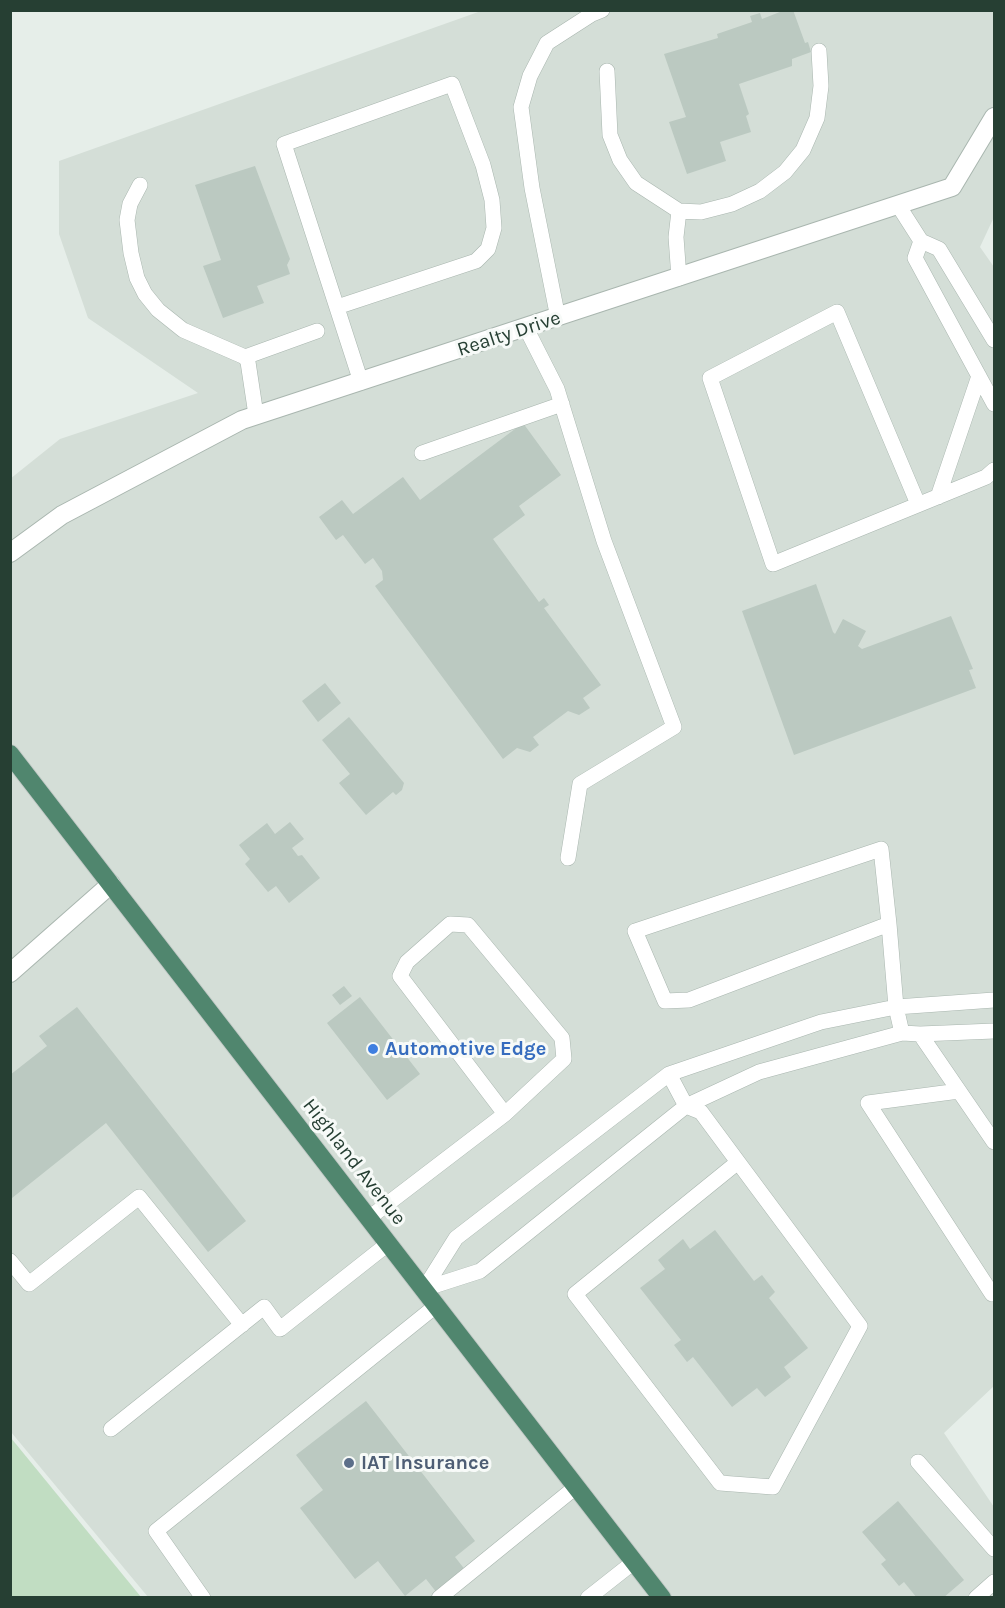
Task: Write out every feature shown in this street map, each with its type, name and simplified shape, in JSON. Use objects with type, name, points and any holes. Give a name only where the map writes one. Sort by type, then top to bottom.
[{"type":"highway","name":"Highland Avenue","points":[[10,754],[662,1598]]},
{"type":"street","name":"Realty Drive","points":[[10,553],[62,515],[256,415],[558,318],[952,187],[994,117]]},
{"type":"street","points":[[10,973],[111,884]]},
{"type":"lane","points":[[558,318],[532,188],[520,107],[530,76],[547,43],[602,10]]},
{"type":"lane","points":[[607,71],[610,135],[620,160],[636,183],[679,211],[701,212],[732,204],[760,191],[785,172],[803,150],[817,117],[821,86],[819,51]]},
{"type":"lane","points":[[337,307],[476,261],[488,249],[494,228],[492,200],[483,165],[452,84],[285,144],[337,307],[361,382]]},
{"type":"lane","points":[[140,185],[130,204],[127,220],[137,278],[145,294],[158,310],[183,330],[245,357],[248,362],[256,415]]},
{"type":"lane","points":[[898,205],[921,242],[939,249],[994,340]]},
{"type":"lane","points":[[679,211],[676,237],[679,278]]},
{"type":"lane","points":[[921,242],[915,258],[994,404]]},
{"type":"lane","points":[[918,504],[837,312],[710,378],[773,564],[986,477],[994,470]]},
{"type":"lane","points":[[526,328],[558,388],[604,541],[674,727],[580,784],[567,858]]},
{"type":"lane","points":[[245,357],[317,332]]},
{"type":"lane","points":[[938,497],[979,376]]},
{"type":"lane","points":[[422,453],[562,404]]},
{"type":"lane","points":[[889,924],[689,1000],[665,1001],[635,930],[881,849],[889,924],[896,1007],[902,1032]]},
{"type":"lane","points":[[369,1218],[505,1114],[564,1059],[562,1038],[468,925],[450,924],[406,962],[400,976],[505,1114]]},
{"type":"lane","points":[[424,1289],[456,1238],[669,1074],[821,1022],[896,1007],[994,1000]]},
{"type":"lane","points":[[424,1289],[480,1270],[686,1106],[759,1072],[902,1032],[920,1034],[994,1031]]},
{"type":"lane","points":[[920,1034],[994,1142]]},
{"type":"lane","points":[[669,1074],[686,1106],[701,1112],[860,1326],[773,1487],[720,1483],[575,1294],[738,1162]]},
{"type":"lane","points":[[959,1091],[868,1103],[992,1294],[994,1292]]},
{"type":"lane","points":[[10,1261],[29,1284],[139,1197],[242,1325]]},
{"type":"lane","points":[[111,1429],[264,1307],[280,1329],[389,1243]]},
{"type":"lane","points":[[203,1598],[156,1531],[437,1305]]},
{"type":"lane","points":[[918,1462],[994,1549]]},
{"type":"lane","points":[[439,1598],[577,1486]]},
{"type":"lane","points":[[588,1598],[635,1561]]},
{"type":"lane","points":[[976,1598],[994,1582]]},
{"type":"shaded area","points":[[481,11],[994,11],[994,217],[980,247],[994,267],[994,1386],[944,1433],[994,1507],[994,1597],[148,1597],[11,1432],[10,479],[60,439],[198,393],[88,318],[59,234],[59,161]]},
{"type":"green space","points":[[11,1438],[141,1597],[11,1597]]},
{"type":"building","points":[[785,10],[793,10],[805,43],[808,42],[811,52],[792,59],[792,66],[739,84],[749,114],[746,116],[751,132],[720,142],[726,161],[687,174],[669,122],[686,117],[664,54],[718,38],[717,34],[752,22],[750,16],[760,13],[762,19]]},
{"type":"building","points":[[255,166],[290,259],[287,265],[290,274],[257,286],[264,303],[223,318],[203,266],[221,260],[195,185]]},
{"type":"building","points":[[523,423],[561,475],[519,506],[525,515],[493,539],[539,602],[544,598],[549,605],[544,608],[601,685],[583,698],[590,708],[579,715],[568,711],[533,737],[539,745],[530,752],[517,748],[503,759],[375,586],[383,580],[382,571],[373,558],[365,564],[343,535],[336,540],[319,517],[342,500],[353,514],[403,477],[420,500]]},
{"type":"building","points":[[816,584],[833,632],[835,634],[843,619],[866,631],[858,646],[862,649],[951,616],[973,669],[969,670],[976,688],[794,755],[742,611]]},
{"type":"building","points":[[325,683],[341,703],[318,722],[302,701]]},
{"type":"building","points":[[349,717],[404,783],[402,790],[396,795],[393,792],[366,815],[339,783],[350,774],[322,740]]},
{"type":"building","points":[[290,822],[304,839],[292,848],[298,856],[302,855],[320,878],[289,903],[276,886],[268,892],[245,864],[250,859],[239,845],[267,823],[275,834]]},
{"type":"building","points":[[344,986],[352,996],[340,1005],[332,995]]},
{"type":"building","name":"Automotive Edge","points":[[360,997],[420,1074],[387,1100],[327,1023]]},
{"type":"building","points":[[77,1007],[246,1221],[208,1252],[106,1123],[12,1198],[10,1197],[10,1075],[47,1046],[39,1036]]},
{"type":"building","points":[[715,1230],[754,1281],[762,1275],[775,1292],[769,1298],[808,1348],[784,1367],[791,1377],[765,1397],[757,1388],[732,1407],[693,1357],[687,1362],[674,1345],[681,1340],[640,1288],[665,1269],[658,1260],[683,1239],[690,1249]]},
{"type":"building","points":[[366,1401],[475,1541],[455,1557],[466,1571],[437,1593],[426,1579],[405,1596],[378,1561],[355,1579],[300,1508],[323,1490],[296,1455]]},
{"type":"building","points":[[898,1501],[964,1580],[943,1598],[917,1598],[904,1582],[899,1586],[881,1564],[886,1560],[862,1532]]},
{"type":"place","name":"Automotive Edge","points":[[373,1049]]},
{"type":"place","name":"IAT Insurance","points":[[349,1463]]}]
